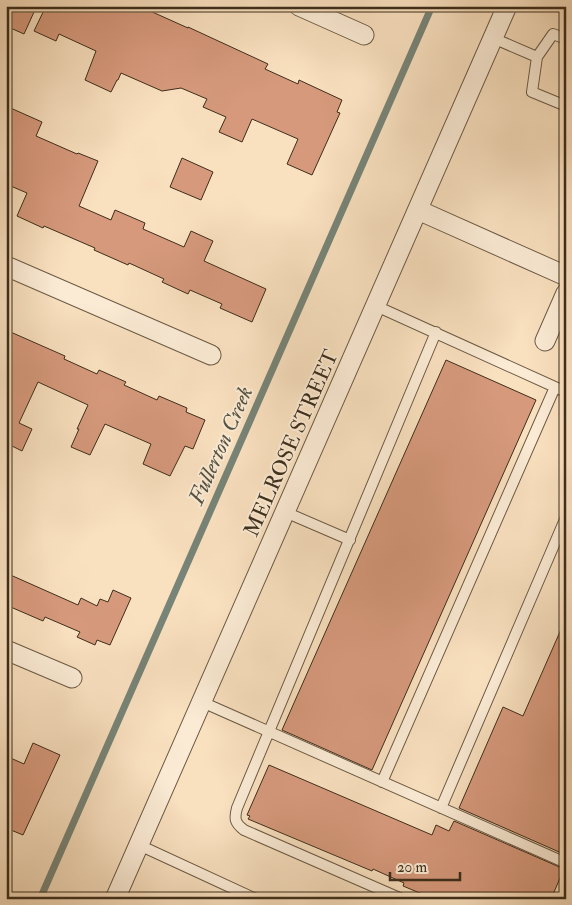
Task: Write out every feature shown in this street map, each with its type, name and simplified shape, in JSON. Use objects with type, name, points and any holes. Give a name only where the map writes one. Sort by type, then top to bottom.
[{"type":"street","points":[[299,6],[364,35]]},
{"type":"street","name":"MELROSE STREET","points":[[115,899],[507,6]]},
{"type":"street","points":[[418,210],[566,276]]},
{"type":"street","points":[[6,266],[211,355]]},
{"type":"street","points":[[545,341],[566,293]]},
{"type":"street","points":[[6,650],[72,678]]},
{"type":"lane","points":[[566,39],[553,34],[537,57],[532,92],[566,106]]},
{"type":"lane","points":[[493,38],[537,57]]},
{"type":"lane","points":[[376,306],[566,392]]},
{"type":"lane","points":[[402,899],[244,830],[238,825],[235,816],[436,332]]},
{"type":"lane","points":[[382,782],[555,387]]},
{"type":"lane","points":[[285,512],[350,540]]},
{"type":"lane","points":[[441,808],[566,518]]},
{"type":"lane","points":[[202,702],[566,863]]},
{"type":"lane","points":[[139,845],[256,899]]},
{"type":"building","points":[[6,6],[20,6],[34,12],[24,34],[6,26]]},
{"type":"building","points":[[46,6],[139,6],[268,64],[265,69],[298,84],[299,80],[342,100],[337,112],[340,113],[312,175],[287,164],[298,139],[252,119],[242,142],[219,132],[226,117],[203,107],[207,99],[181,88],[162,91],[121,73],[111,92],[85,80],[96,51],[59,34],[56,41],[34,31]]},
{"type":"building","points":[[6,106],[42,122],[36,136],[98,161],[79,206],[111,220],[115,210],[145,223],[143,229],[184,247],[191,231],[213,241],[204,261],[266,289],[252,322],[220,308],[222,304],[190,290],[188,294],[162,282],[164,279],[129,263],[128,265],[94,250],[95,248],[17,216],[27,193],[6,184]]},
{"type":"building","points":[[182,158],[213,172],[201,200],[170,187]]},
{"type":"building","points":[[6,330],[65,356],[64,359],[97,374],[99,370],[126,382],[124,385],[157,400],[159,396],[187,408],[186,412],[205,420],[193,449],[185,446],[170,476],[143,464],[151,444],[105,424],[90,455],[71,447],[88,405],[38,382],[19,423],[32,429],[22,451],[10,445],[6,453]]},
{"type":"building","points":[[446,360],[536,400],[372,770],[282,730]]},
{"type":"building","points":[[6,573],[78,605],[81,598],[97,606],[100,599],[108,602],[113,590],[131,598],[110,645],[97,640],[95,645],[77,637],[80,632],[45,617],[43,621],[6,605]]},
{"type":"building","points":[[566,618],[566,855],[459,808],[503,707],[523,716]]},
{"type":"building","points":[[33,743],[60,755],[23,835],[6,828],[6,756],[24,764]]},
{"type":"building","points":[[269,765],[432,835],[436,825],[449,831],[454,821],[564,869],[551,899],[434,899],[403,886],[404,883],[373,869],[372,871],[248,819],[250,816],[247,815]]},
{"type":"waterway","name":"Fullerton Creek","points":[[40,899],[432,6]]}]
